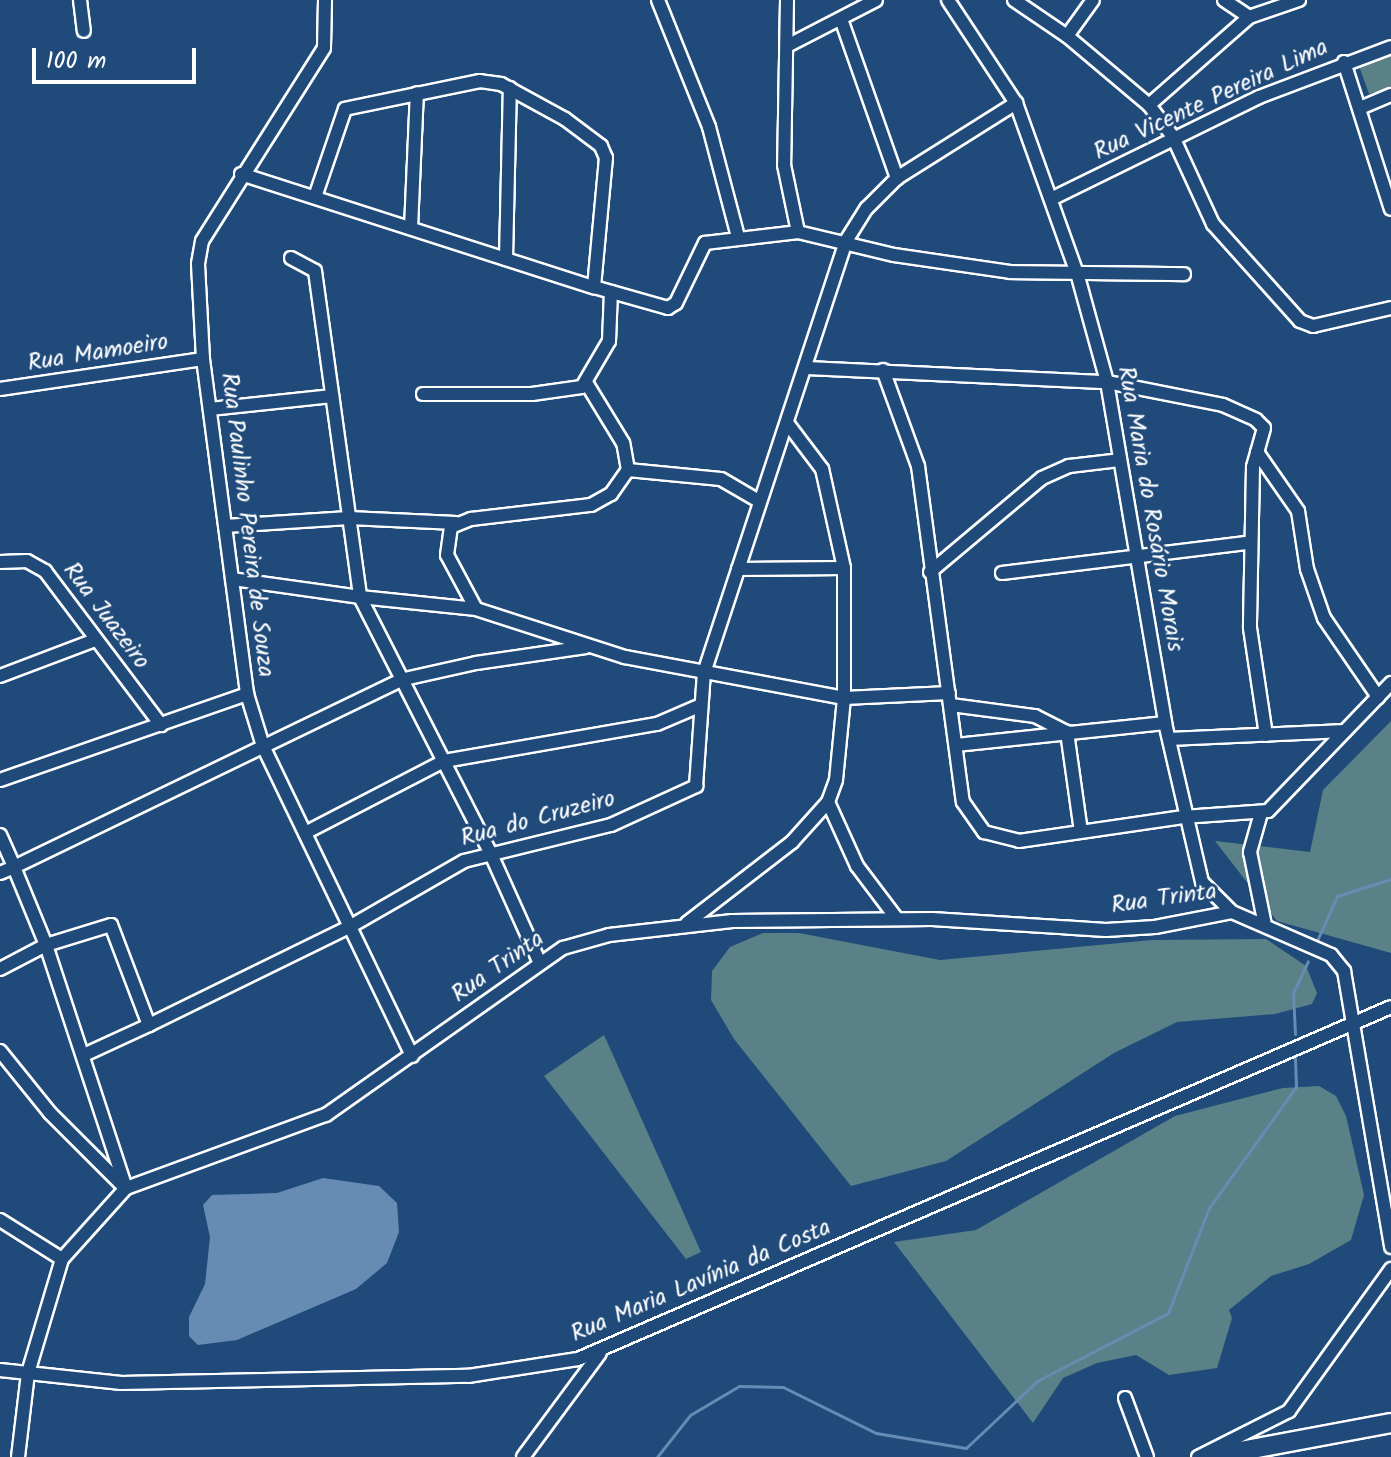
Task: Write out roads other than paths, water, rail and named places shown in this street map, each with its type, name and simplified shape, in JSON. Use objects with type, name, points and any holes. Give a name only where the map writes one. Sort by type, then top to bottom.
[{"type":"main road","points":[[1209,1457],[1391,1423]]},
{"type":"street","points":[[80,0],[84,31]]},
{"type":"street","name":"Rua Paulinho Pereira de Souza","points":[[325,0],[324,48],[215,215],[200,251],[203,359],[247,694],[263,746],[412,1056]]},
{"type":"street","points":[[658,0],[709,127],[738,237]]},
{"type":"street","points":[[787,0],[784,165],[798,232]]},
{"type":"street","points":[[787,46],[876,0]]},
{"type":"street","name":"Rua Maria do Rosário Morais","points":[[948,0],[1016,103],[1077,273],[1107,382],[1165,723],[1183,817],[1202,882],[1232,912],[1331,955],[1344,971],[1349,1024]]},
{"type":"street","points":[[1014,0],[1067,36],[1149,105],[1173,137],[1213,224],[1300,321],[1313,326],[1391,308]]},
{"type":"street","points":[[1067,36],[1093,0]]},
{"type":"street","points":[[1224,0],[1249,17]]},
{"type":"street","points":[[1149,105],[1249,17],[1299,0]]},
{"type":"street","points":[[841,19],[897,178]]},
{"type":"street","name":"Rua Vicente Pereira Lima","points":[[1051,199],[1173,137],[1344,62],[1391,47]]},
{"type":"street","points":[[1344,62],[1391,209]]},
{"type":"street","points":[[315,197],[345,109],[480,81],[510,88],[565,119],[605,153],[594,287]]},
{"type":"street","points":[[506,259],[510,88]]},
{"type":"street","points":[[411,228],[417,93]]},
{"type":"street","points":[[1360,108],[1391,95]]},
{"type":"street","name":"Rua do Cruzeiro","points":[[86,1054],[351,926],[454,866],[490,852],[611,825],[696,786],[699,706],[704,673],[757,500],[788,424],[846,241],[867,208],[897,178],[1016,103]]},
{"type":"street","points":[[241,174],[594,287],[671,307],[702,245],[738,237],[798,232],[965,267],[1077,273],[1184,274]]},
{"type":"street","points":[[291,258],[315,271],[360,597],[490,852],[539,961]]},
{"type":"street","points":[[423,394],[565,393],[587,384],[609,341],[611,292]]},
{"type":"street","name":"Rua Mamoeiro","points":[[0,389],[203,359]]},
{"type":"street","points":[[807,368],[1107,382],[1223,405],[1250,416],[1264,428],[1257,452],[1248,543],[1251,653],[1266,735]]},
{"type":"street","points":[[883,370],[918,466],[930,572],[956,745],[970,817],[984,832],[1004,841],[1183,817],[1261,813],[1280,802],[1391,683]]},
{"type":"street","points":[[225,526],[349,518],[456,523],[591,505],[611,494],[628,470],[623,443],[587,384]]},
{"type":"street","points":[[210,409],[332,396]]},
{"type":"street","points":[[684,925],[761,869],[828,802],[842,748],[844,568],[822,469],[788,424]]},
{"type":"street","points":[[1257,452],[1298,511],[1307,569],[1324,618],[1378,697]]},
{"type":"street","points":[[930,572],[1042,478],[1069,466],[1120,460]]},
{"type":"street","points":[[628,470],[721,479],[757,500]]},
{"type":"street","points":[[456,523],[446,538],[447,555],[476,609]]},
{"type":"street","points":[[1002,573],[1248,543]]},
{"type":"street","name":"Rua Juazeiro","points":[[0,562],[27,561],[45,571],[161,725]]},
{"type":"street","points":[[738,569],[844,568]]},
{"type":"street","points":[[232,579],[476,609],[586,647],[704,673],[844,698],[950,699],[1035,716],[1067,732]]},
{"type":"street","points":[[0,676],[95,640]]},
{"type":"street","points":[[0,873],[400,680],[586,647]]},
{"type":"street","points":[[0,780],[247,694]]},
{"type":"street","points":[[305,833],[444,761],[657,724],[699,706]]},
{"type":"street","points":[[956,745],[1165,723]]},
{"type":"street","points":[[1169,739],[1345,731]]},
{"type":"street","points":[[1067,732],[1081,831]]},
{"type":"street","points":[[828,802],[857,866],[897,919]]},
{"type":"street","points":[[1261,813],[1250,852],[1265,925]]},
{"type":"street","points":[[0,835],[46,945],[86,1054],[126,1188]]},
{"type":"street","name":"Rua Trinta","points":[[18,1457],[28,1373],[62,1259],[126,1188],[326,1115],[412,1056],[539,961],[585,940],[684,925],[897,919],[1119,929],[1232,912]]},
{"type":"street","points":[[0,969],[46,945],[111,925],[149,1025]]},
{"type":"street","name":"Rua Maria Lavínia da Costa","points":[[0,1370],[121,1383],[468,1376],[600,1353],[1391,1007]]},
{"type":"street","points":[[1349,1024],[1391,1247]]},
{"type":"street","points":[[0,1051],[50,1113],[126,1188]]},
{"type":"street","points":[[0,1220],[62,1259]]},
{"type":"street","points":[[1198,1457],[1289,1411],[1391,1269]]},
{"type":"street","points":[[523,1457],[600,1353]]},
{"type":"street","points":[[1125,1398],[1147,1457]]},
{"type":"water","points":[[323,1178],[379,1186],[397,1203],[399,1232],[387,1263],[356,1289],[237,1340],[198,1345],[189,1336],[189,1317],[205,1284],[210,1237],[203,1205],[212,1195],[277,1193]]},
{"type":"waterway","points":[[1315,945],[1337,896],[1391,879]]},
{"type":"waterway","points":[[1295,1034],[1293,993],[1308,961]]},
{"type":"waterway","points":[[657,1457],[690,1415],[739,1386],[783,1387],[876,1433],[966,1448],[1037,1381],[1168,1313],[1209,1208],[1296,1087],[1295,1053]]}]
